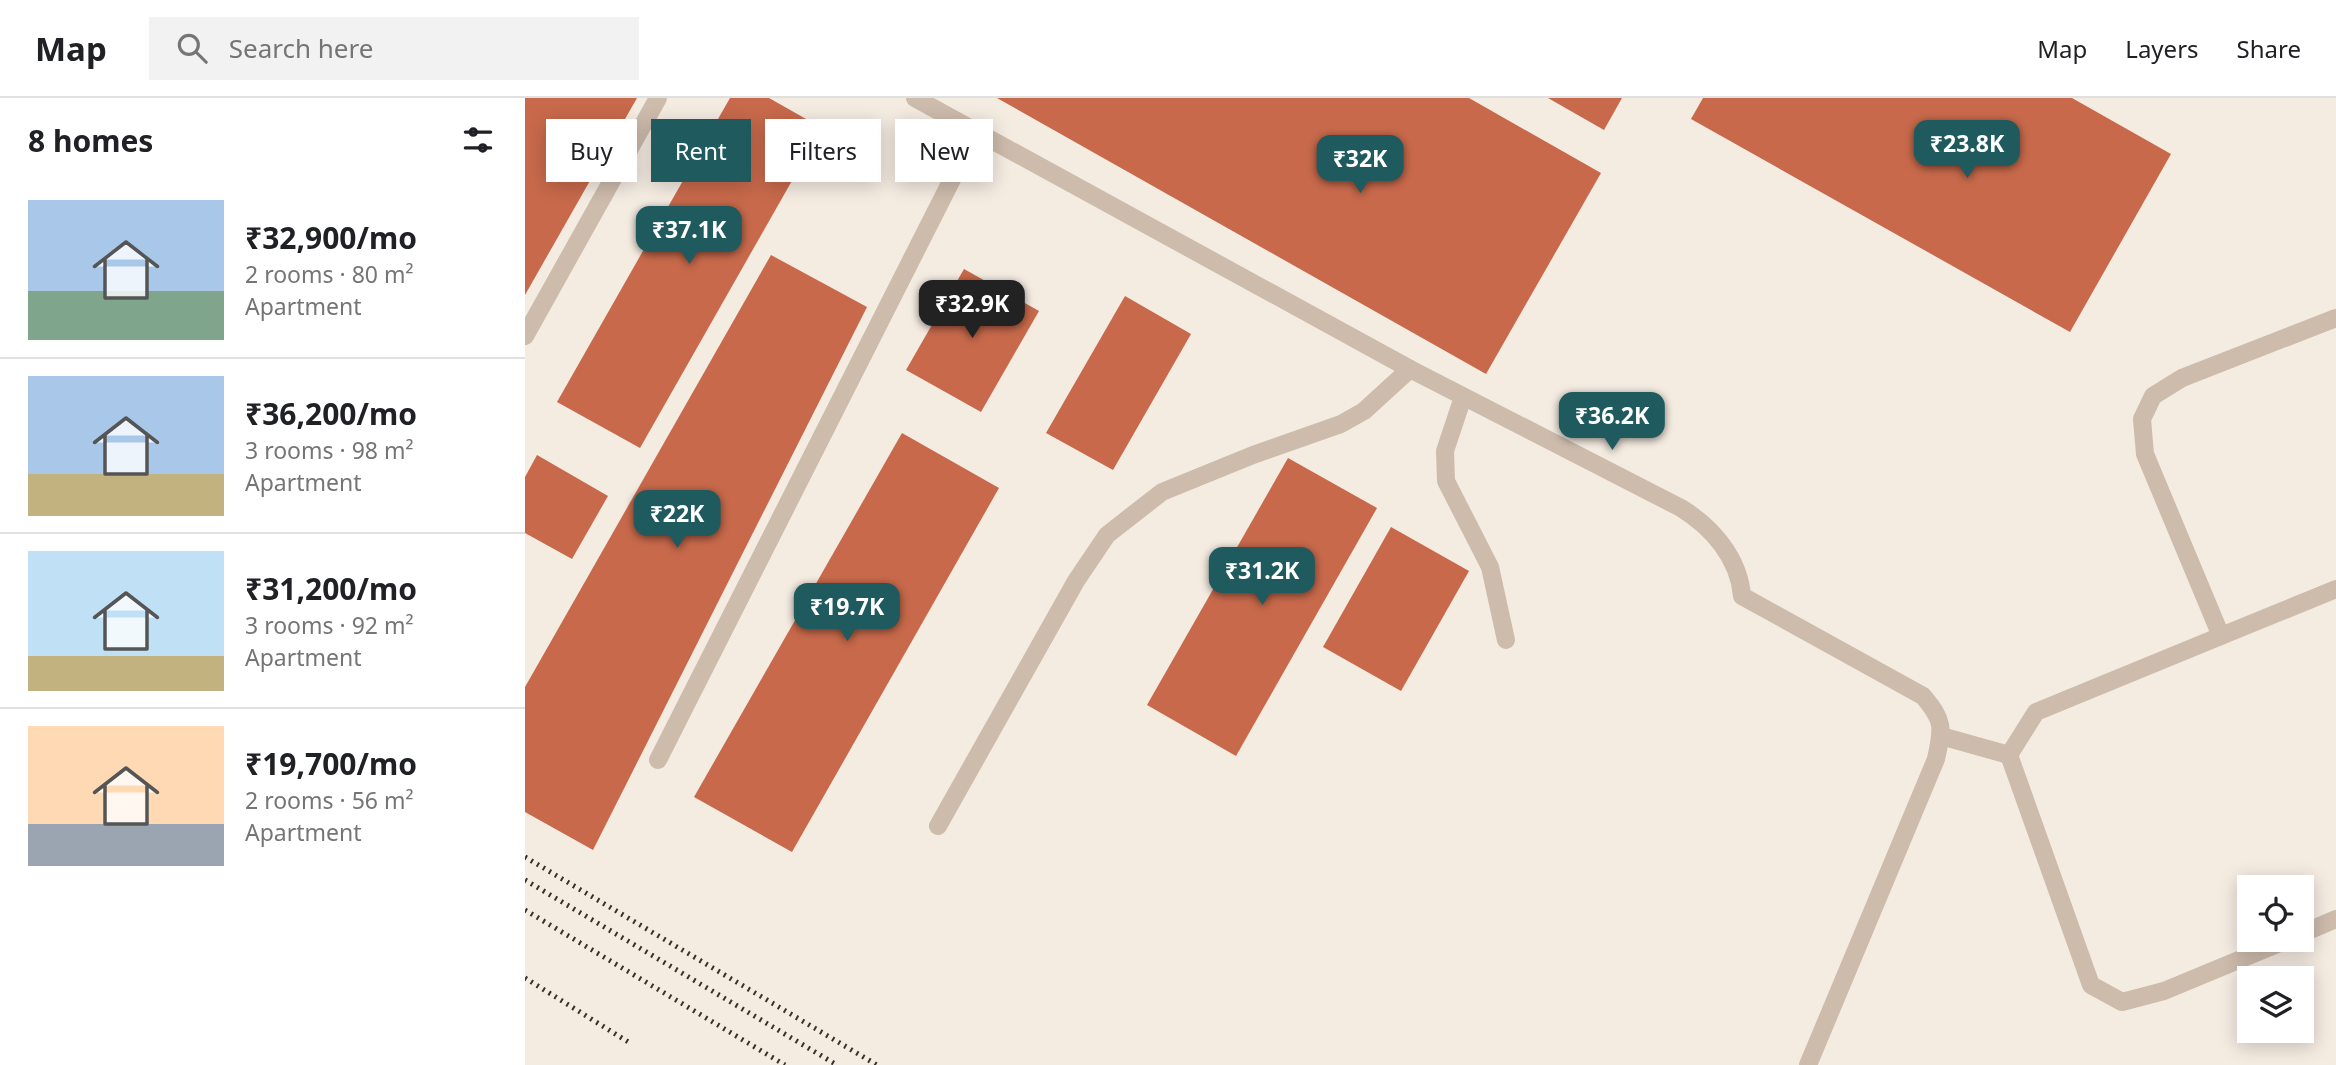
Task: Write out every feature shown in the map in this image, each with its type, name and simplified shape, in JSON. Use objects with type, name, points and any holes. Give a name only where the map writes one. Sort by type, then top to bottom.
[{"type":"street","points":[[525,336],[658,98]]},
{"type":"street","points":[[915,98],[953,119]]},
{"type":"street","points":[[993,141],[1410,369],[1702,521],[1715,533],[1724,547],[1738,577],[1742,596],[1923,696],[1939,715],[1941,736],[1937,759],[1808,1065]]},
{"type":"street","points":[[658,760],[951,182]]},
{"type":"street","points":[[2221,636],[2145,454],[2142,419],[2153,396],[2182,378],[2336,318]]},
{"type":"street","points":[[938,826],[1076,580],[1107,535],[1162,492],[1253,454],[1341,424],[1364,411],[1410,369]]},
{"type":"street","points":[[1463,397],[1445,451],[1446,481],[1490,567],[1506,640]]},
{"type":"street","points":[[2009,755],[2036,712],[2336,589]]},
{"type":"street","points":[[1941,736],[2009,755]]},
{"type":"street","points":[[2009,755],[2091,985],[2122,1002],[2164,991],[2258,952]]},
{"type":"street","points":[[2314,928],[2336,919]]},
{"type":"building","points":[[525,98],[637,98],[625,119],[546,119],[546,182],[589,182],[525,295]]},
{"type":"building","points":[[730,98],[769,98],[806,119],[765,119],[765,182],[791,182],[640,448],[557,402],[682,182],[751,182],[751,119],[718,119]]},
{"type":"building","points":[[997,98],[1469,98],[1601,173],[1486,374]]},
{"type":"building","points":[[1548,98],[1622,98],[1604,130]]},
{"type":"building","points":[[1703,98],[2072,98],[2171,154],[2070,332],[1691,119]]},
{"type":"building","points":[[771,255],[867,307],[593,850],[525,812],[525,687]]},
{"type":"building","points":[[964,269],[1039,311],[981,412],[906,370]]},
{"type":"building","points":[[1125,296],[1191,334],[1113,470],[1046,433]]},
{"type":"building","points":[[902,433],[999,488],[792,852],[694,797]]},
{"type":"building","points":[[537,455],[608,496],[572,559],[525,533],[525,477]]},
{"type":"building","points":[[1288,458],[1377,508],[1236,756],[1147,705]]},
{"type":"building","points":[[1391,527],[1469,571],[1401,691],[1323,647]]},
{"type":"railway","points":[[525,857],[877,1065]]},
{"type":"railway","points":[[525,880],[837,1065]]},
{"type":"railway","points":[[525,910],[785,1065]]},
{"type":"railway","points":[[525,978],[630,1043]]}]
